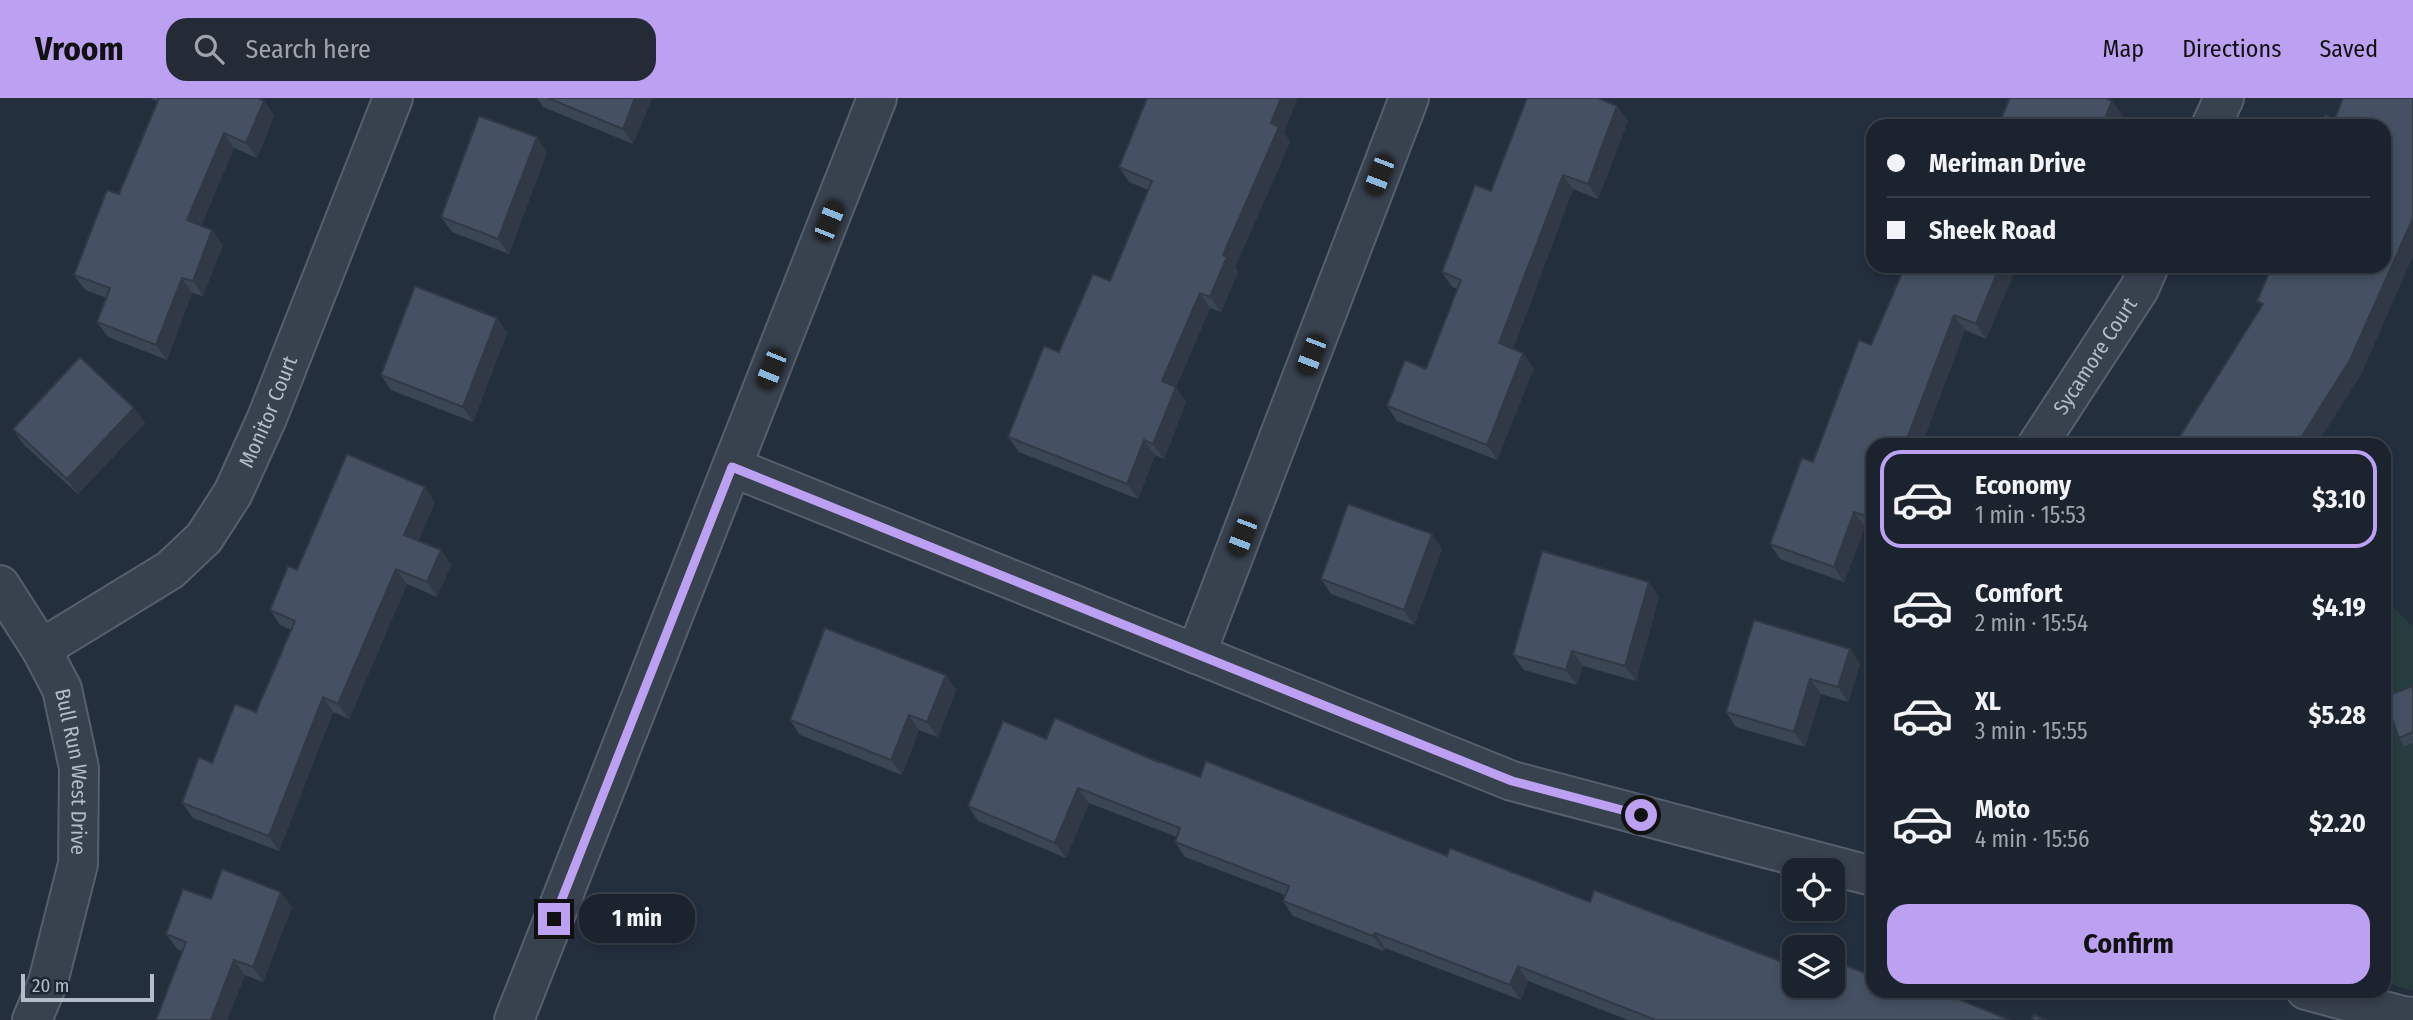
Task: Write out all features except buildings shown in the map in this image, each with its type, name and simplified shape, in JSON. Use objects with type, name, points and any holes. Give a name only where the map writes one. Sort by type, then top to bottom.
[{"type":"street","name":"Monitor Court","points":[[41,649],[170,570],[204,538],[233,493],[267,418],[393,98]]},
{"type":"street","points":[[514,1020],[877,98]]},
{"type":"street","points":[[1196,654],[1409,98]]},
{"type":"street","points":[[2214,119],[2224,98]]},
{"type":"street","name":"Sycamore Court","points":[[2042,438],[2139,289],[2147,273]]},
{"type":"street","points":[[732,467],[1512,781],[1866,874]]},
{"type":"street","name":"Bull Run West Drive","points":[[0,585],[41,649],[62,689],[79,768],[78,864],[48,982],[32,1020]]},
{"type":"street","points":[[2336,998],[2413,1017]]},
{"type":"green space","points":[[2391,605],[2413,627],[2413,991],[2391,984]]},
{"type":"route","points":[[554,919],[732,467],[1512,781],[1641,815]]}]
